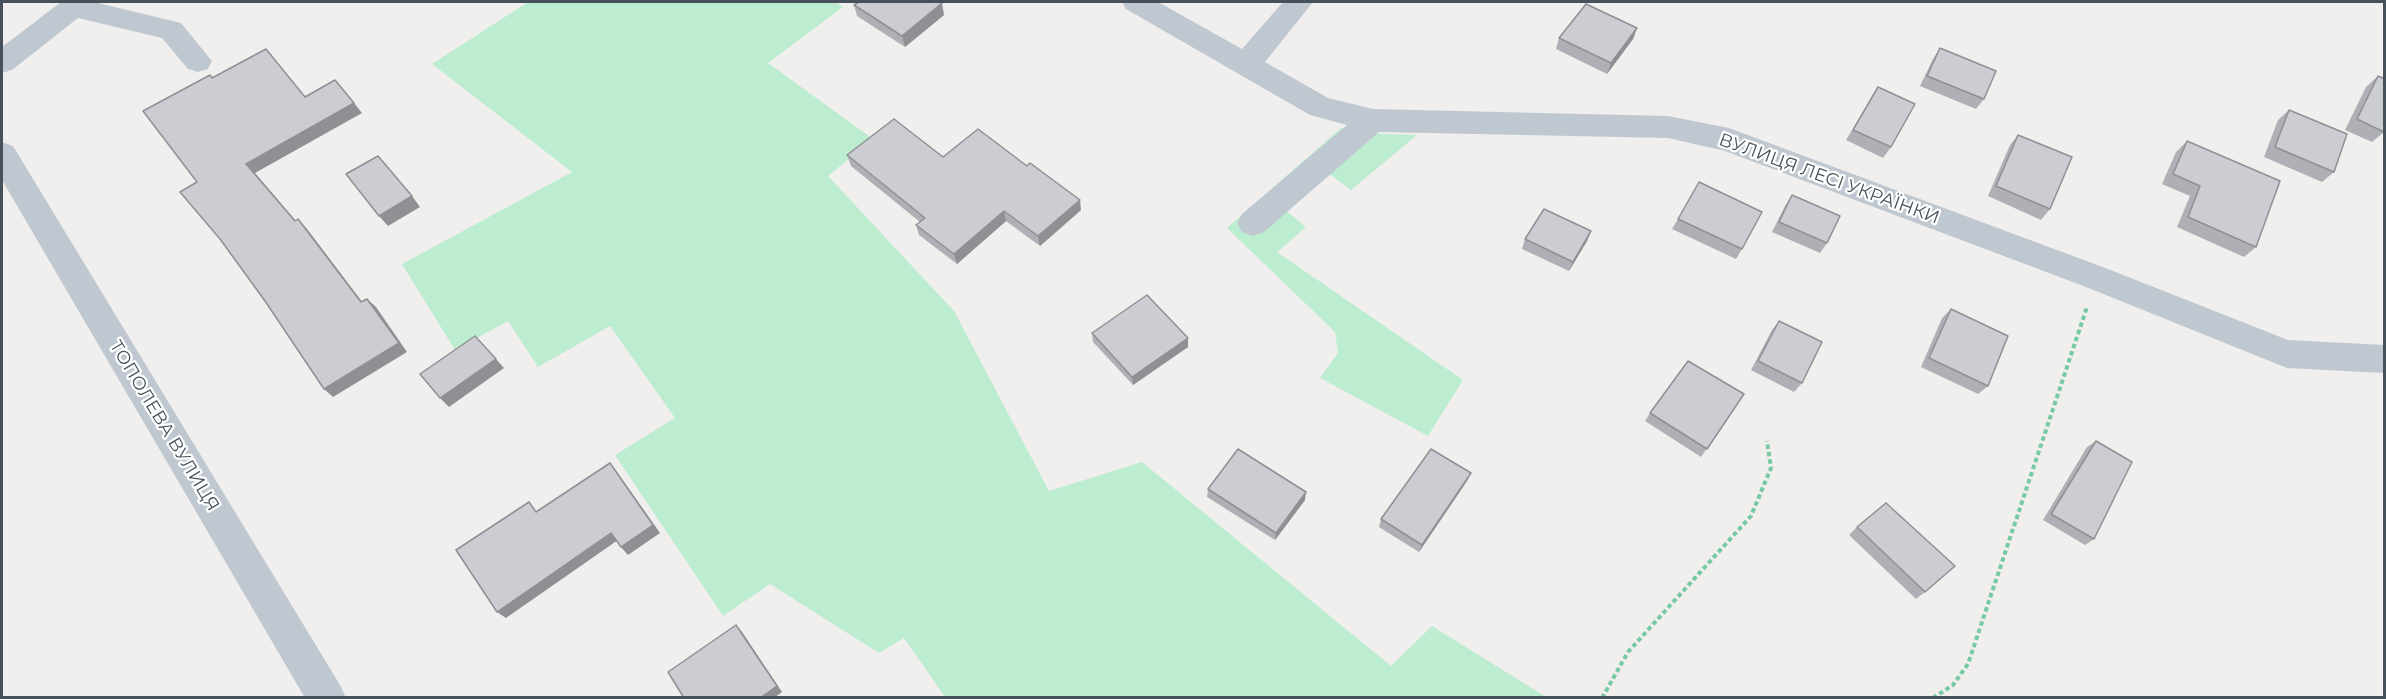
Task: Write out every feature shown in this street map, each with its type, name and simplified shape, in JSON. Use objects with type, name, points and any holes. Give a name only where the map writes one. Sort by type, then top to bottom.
[{"type":"street","name":"ВУЛИЦЯ ЛЕСІ УКРАЇНКИ","points":[[1136,2],[1320,107],[1373,120],[1668,127],[1729,140],[2097,278],[2287,354],[2385,359]]},
{"type":"street","points":[[1245,66],[1299,2]]},
{"type":"street","points":[[2,62],[76,4],[171,30],[198,61]]},
{"type":"street","points":[[1253,223],[1373,120]]},
{"type":"street","name":"ТОПОЛЕВА ВУЛИЦЯ","points":[[2,154],[327,698]]},
{"type":"path","points":[[1933,698],[1953,685],[1968,664],[2039,445],[2097,278]]},
{"type":"path","points":[[1602,698],[1628,652],[1751,516],[1771,468],[1767,441]]},
{"type":"green space","points":[[528,2],[836,2],[843,7],[768,63],[873,139],[828,176],[954,311],[1049,491],[1142,462],[1391,666],[1432,626],[1546,697],[945,697],[904,638],[879,653],[770,584],[723,616],[615,455],[675,418],[610,326],[538,367],[508,321],[455,350],[402,264],[572,172],[432,64]]},
{"type":"green space","points":[[1341,128],[1359,133],[1417,135],[1351,190],[1328,173],[1284,209],[1306,227],[1277,252],[1463,380],[1428,436],[1320,378],[1338,353],[1335,332],[1227,228]]},
{"type":"building","points":[[859,2],[942,3],[902,36],[854,5]]},
{"type":"building","points":[[1586,4],[1637,28],[1611,63],[1559,38]]},
{"type":"building","points":[[1940,48],[1996,71],[1984,99],[1927,76]]},
{"type":"building","points":[[266,49],[305,97],[335,80],[354,103],[246,164],[295,221],[298,219],[361,302],[367,299],[399,343],[324,389],[220,239],[180,192],[197,182],[143,111],[210,75],[212,78]]},
{"type":"building","points":[[2378,76],[2385,79],[2384,132],[2357,119]]},
{"type":"building","points":[[1878,87],[1915,104],[1891,147],[1853,130]]},
{"type":"building","points":[[2289,110],[2347,134],[2334,172],[2275,147]]},
{"type":"building","points":[[894,119],[943,157],[978,129],[1027,166],[1030,163],[1080,200],[1038,236],[1004,211],[954,254],[916,225],[925,218],[847,155]]},
{"type":"building","points":[[2018,135],[2072,157],[2050,209],[1996,186]]},
{"type":"building","points":[[2187,141],[2280,181],[2256,247],[2188,217],[2200,186],[2173,174]]},
{"type":"building","points":[[378,156],[412,196],[379,216],[346,174]]},
{"type":"building","points":[[1699,182],[1762,212],[1742,249],[1678,219]]},
{"type":"building","points":[[1792,195],[1840,216],[1827,243],[1779,222]]},
{"type":"building","points":[[1544,209],[1591,231],[1573,262],[1525,239]]},
{"type":"building","points":[[1147,295],[1188,338],[1132,377],[1092,333]]},
{"type":"building","points":[[1951,309],[2008,336],[1988,386],[1929,358]]},
{"type":"building","points":[[1779,321],[1822,342],[1802,383],[1758,361]]},
{"type":"building","points":[[475,336],[496,359],[440,398],[420,374]]},
{"type":"building","points":[[1688,361],[1744,394],[1707,449],[1650,413]]},
{"type":"building","points":[[2096,441],[2132,462],[2094,539],[2051,514]]},
{"type":"building","points":[[1238,449],[1306,492],[1276,533],[1208,489]]},
{"type":"building","points":[[1431,449],[1471,473],[1422,545],[1381,519]]},
{"type":"building","points":[[610,463],[653,525],[621,547],[611,533],[497,612],[456,550],[529,502],[536,512]]},
{"type":"building","points":[[1886,503],[1955,566],[1925,592],[1857,527]]},
{"type":"building","points":[[736,625],[777,686],[760,698],[684,698],[668,672]]}]
